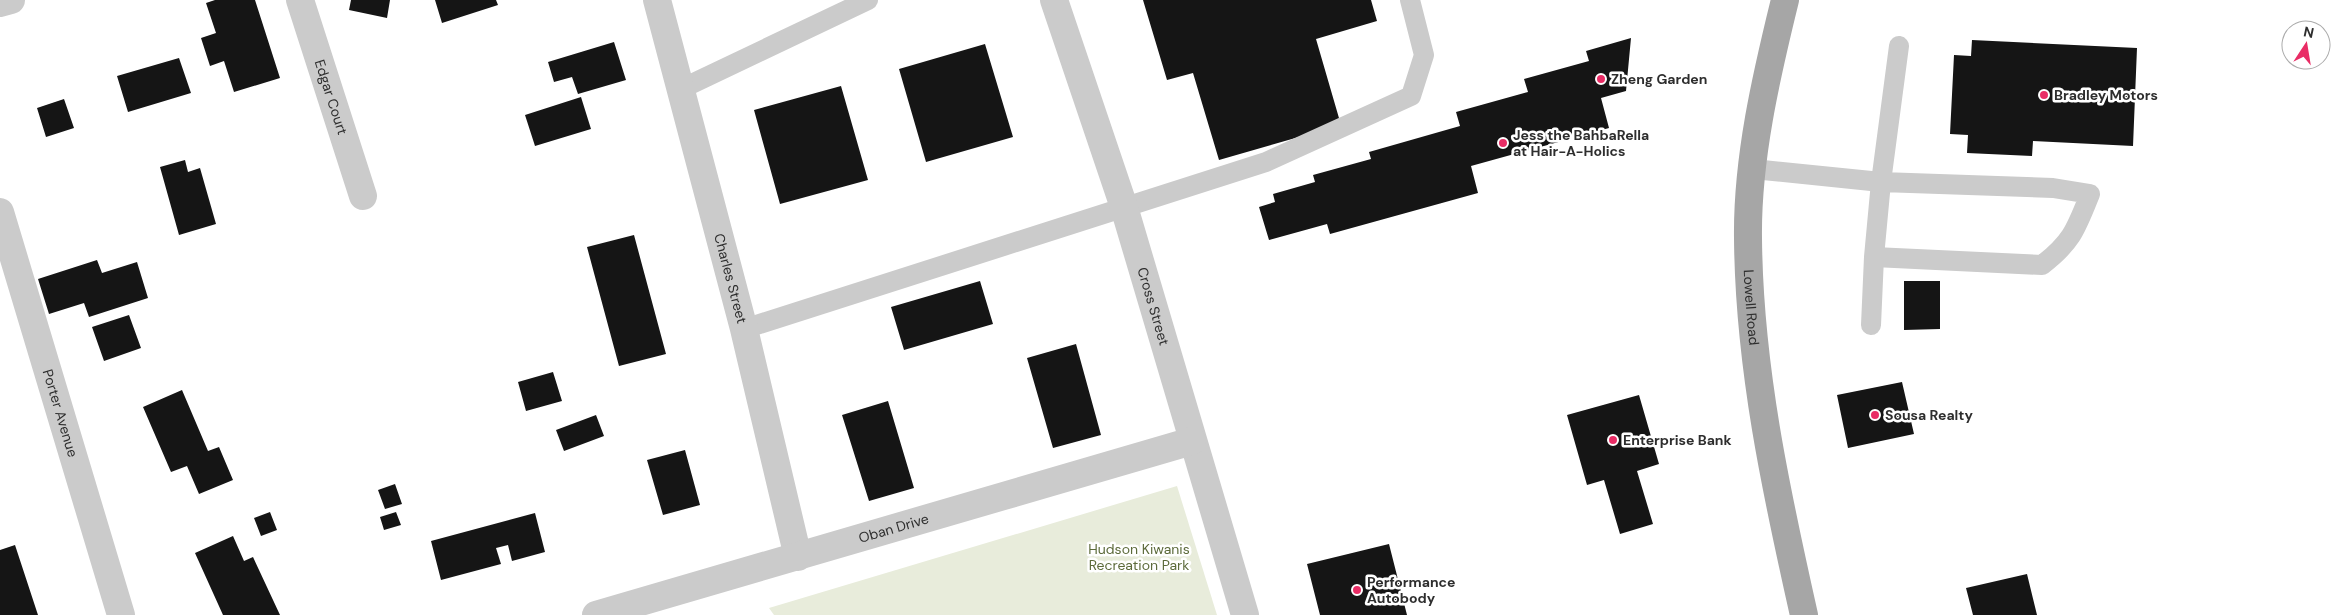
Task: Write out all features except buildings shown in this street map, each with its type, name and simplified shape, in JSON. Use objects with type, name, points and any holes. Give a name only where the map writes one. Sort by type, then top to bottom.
[{"type":"main road","name":"Lowell Road","points":[[1785,0],[1768,68],[1753,169],[1748,237],[1754,347],[1768,449],[1804,615]]},
{"type":"street","points":[[0,3],[11,0]]},
{"type":"street","name":"Edgar Court","points":[[300,0],[363,196]]},
{"type":"street","name":"Charles Street","points":[[657,0],[744,329],[798,557]]},
{"type":"street","name":"Cross Street","points":[[1054,0],[1124,206],[1245,615]]},
{"type":"street","name":"Porter Avenue","points":[[0,212],[121,615]]},
{"type":"street","name":"Oban Drive","points":[[596,615],[1192,441]]},
{"type":"lane","points":[[681,89],[868,0]]},
{"type":"lane","points":[[744,329],[1266,162],[1411,96],[1424,54],[1410,0]]},
{"type":"lane","points":[[1871,325],[1874,257],[1881,182],[1899,46]]},
{"type":"lane","points":[[1753,169],[1881,182],[2054,188],[2090,194],[2076,229],[2062,249],[2042,265],[1874,257]]},
{"type":"green space","name":"Hudson Kiwanis Recreation Park","points":[[1177,486],[1217,615],[774,615],[769,608]]},
{"type":"place","name":"Zheng Garden","points":[[1601,79]]},
{"type":"place","name":"Bradley Motors","points":[[2044,95]]},
{"type":"place","name":"Jess the BahbaRella at Hair-A-Holics","points":[[1503,143]]},
{"type":"place","name":"Sousa Realty","points":[[1875,415]]},
{"type":"place","name":"Enterprise Bank","points":[[1613,440]]},
{"type":"place","name":"Performance Autobody","points":[[1357,590]]}]
